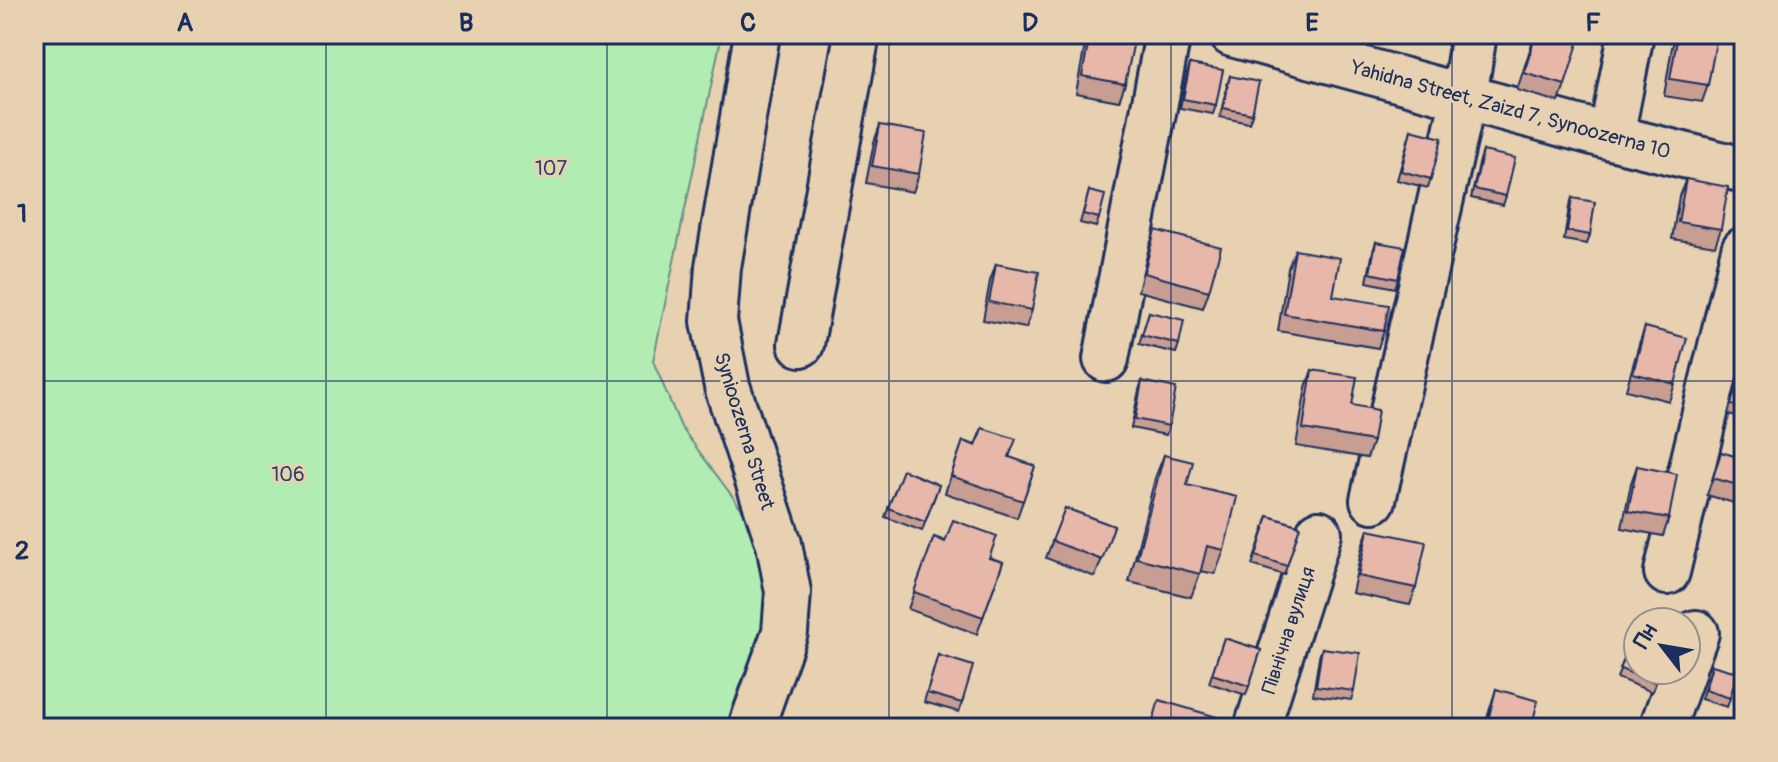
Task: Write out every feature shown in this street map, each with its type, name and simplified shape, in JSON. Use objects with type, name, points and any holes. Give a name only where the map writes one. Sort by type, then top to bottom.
[{"type":"street","name":"Synioozerna Street","points":[[751,728],[785,632],[788,592],[779,544],[727,386],[714,321],[718,267],[757,34]]},
{"type":"street","points":[[801,344],[857,34]]},
{"type":"street","points":[[1106,359],[1168,34]]},
{"type":"street","name":"Yahidna Street, Zaizd 7, Synoozerna 10","points":[[1232,34],[1744,170]]},
{"type":"street","points":[[1373,500],[1464,96],[1474,34]]},
{"type":"street","points":[[1611,137],[1631,34]]},
{"type":"street","points":[[1667,572],[1744,250]]},
{"type":"street","name":"Північна вулиця","points":[[1257,728],[1319,533]]},
{"type":"street","points":[[1662,728],[1677,686]]},
{"type":"green space","name":"106","points":[[34,34],[722,34],[653,361],[681,427],[784,566],[725,728],[34,728]]},
{"type":"building","points":[[1090,34],[1134,41],[1125,84],[1082,76]]},
{"type":"building","points":[[1536,34],[1559,34],[1579,40],[1565,85],[1524,73]]},
{"type":"building","points":[[1678,34],[1717,36],[1708,85],[1670,79]]},
{"type":"building","points":[[1190,64],[1223,70],[1216,105],[1183,99]]},
{"type":"building","points":[[1230,76],[1259,82],[1252,114],[1223,108]]},
{"type":"building","points":[[880,125],[926,133],[919,174],[872,166]]},
{"type":"building","points":[[1411,130],[1442,138],[1431,179],[1401,171]]},
{"type":"building","points":[[1483,151],[1515,158],[1506,196],[1474,189]]},
{"type":"building","points":[[1686,179],[1728,187],[1721,229],[1678,222]]},
{"type":"building","points":[[1089,191],[1105,195],[1099,218],[1083,214]]},
{"type":"building","points":[[1572,198],[1595,202],[1590,235],[1567,231]]},
{"type":"building","points":[[1155,230],[1221,247],[1209,291],[1144,273]]},
{"type":"building","points":[[1376,242],[1405,247],[1398,279],[1370,273]]},
{"type":"building","points":[[1295,250],[1340,258],[1333,296],[1389,305],[1384,331],[1284,314]]},
{"type":"building","points":[[996,264],[1039,272],[1032,310],[989,302]]},
{"type":"building","points":[[1149,312],[1184,320],[1179,344],[1142,335]]},
{"type":"building","points":[[1645,327],[1687,338],[1675,384],[1633,373]]},
{"type":"building","points":[[1741,367],[1744,368],[1744,408],[1731,405]]},
{"type":"building","points":[[1312,370],[1357,377],[1352,405],[1378,410],[1373,441],[1303,429]]},
{"type":"building","points":[[1142,381],[1176,388],[1169,426],[1135,419]]},
{"type":"building","points":[[982,428],[1016,439],[1009,457],[1035,466],[1023,501],[951,476],[963,441],[976,446]]},
{"type":"building","points":[[1721,452],[1744,459],[1744,487],[1713,478]]},
{"type":"building","points":[[1164,455],[1193,462],[1187,485],[1237,497],[1224,550],[1207,546],[1200,574],[1137,558]]},
{"type":"building","points":[[1637,466],[1677,474],[1669,518],[1628,511]]},
{"type":"building","points":[[903,470],[939,485],[925,522],[888,508]]},
{"type":"building","points":[[1065,508],[1114,526],[1102,560],[1052,541]]},
{"type":"building","points":[[1268,516],[1300,526],[1287,566],[1256,556]]},
{"type":"building","points":[[953,520],[997,536],[989,558],[1003,562],[983,617],[914,592],[934,537],[945,542]]},
{"type":"building","points":[[1368,530],[1426,542],[1416,588],[1358,576]]},
{"type":"building","points":[[1224,638],[1261,650],[1249,686],[1212,674]]},
{"type":"building","points":[[1322,648],[1360,653],[1354,691],[1316,686]]},
{"type":"building","points":[[938,655],[973,666],[962,703],[927,693]]},
{"type":"building","points":[[1712,665],[1737,672],[1730,698],[1705,690]]},
{"type":"building","points":[[1496,689],[1538,701],[1531,728],[1486,728]]},
{"type":"building","points":[[1159,700],[1227,720],[1225,728],[1151,728]]},
{"type":"park label","name":"107","points":[[551,168]]}]
